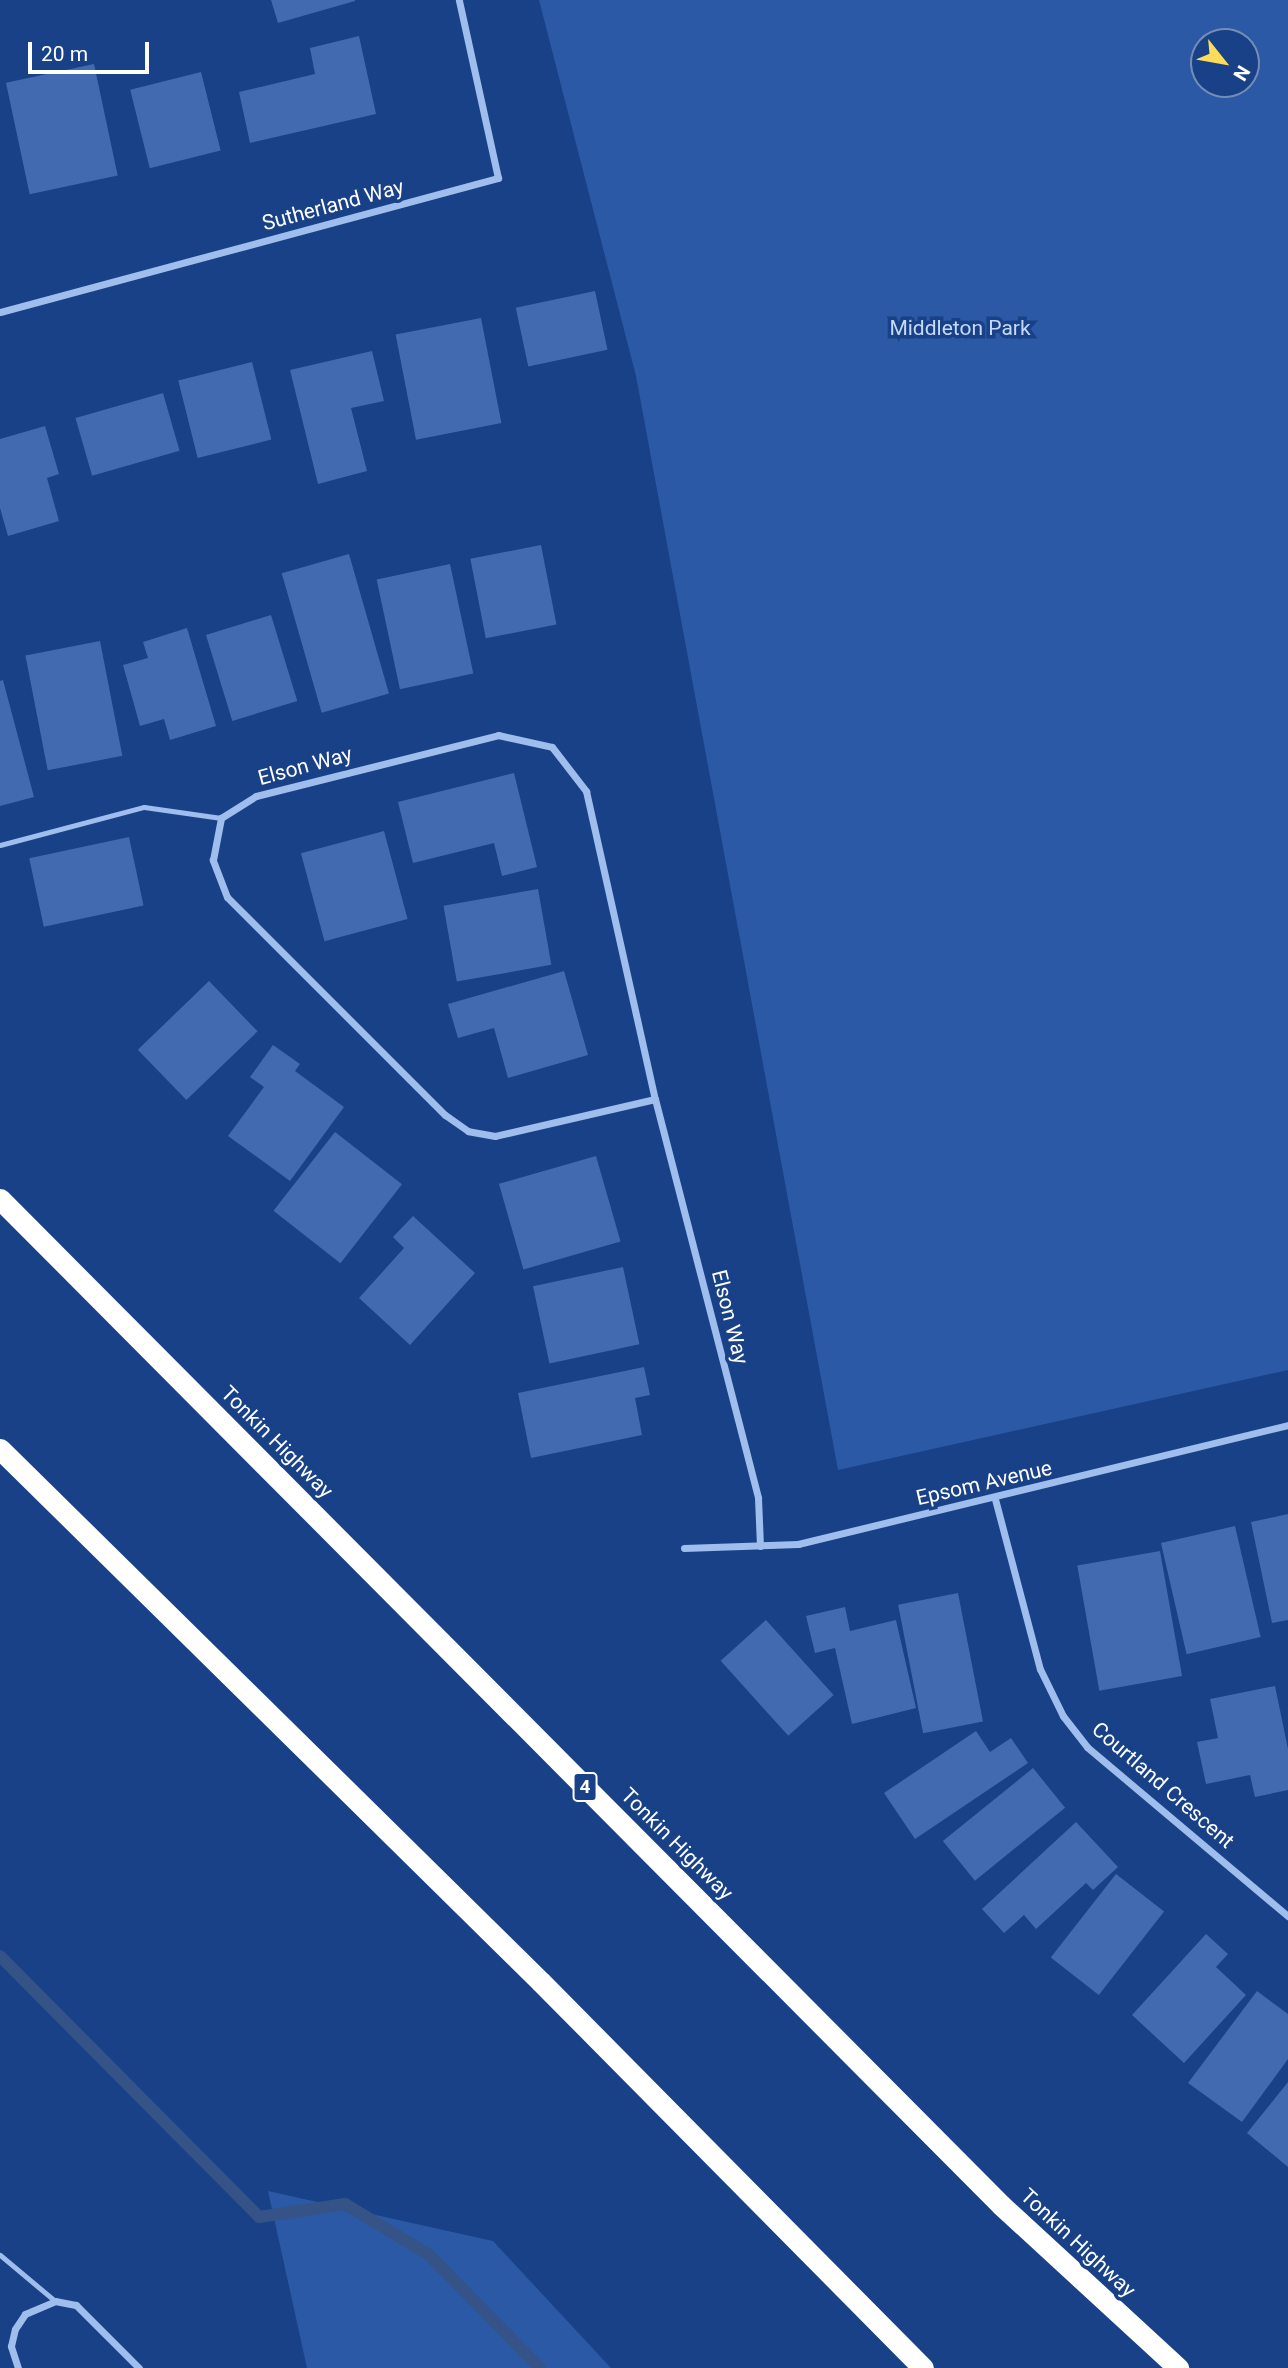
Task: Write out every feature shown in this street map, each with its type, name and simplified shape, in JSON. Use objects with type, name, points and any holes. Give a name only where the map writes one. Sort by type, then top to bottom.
[{"type":"highway","name":"Tonkin Highway","points":[[0,1199],[1001,2205],[1178,2368]]},
{"type":"highway","points":[[0,1450],[531,1972],[923,2368]]},
{"type":"street","name":"Sutherland Way","points":[[0,312],[498,178],[459,0]]},
{"type":"street","name":"Elson Way","points":[[222,818],[256,796],[498,735],[552,747],[586,791],[655,1100],[758,1498],[760,1546]]},
{"type":"street","points":[[222,818],[213,860],[227,897],[445,1115],[468,1131],[495,1136],[655,1100]]},
{"type":"street","name":"Epsom Avenue","points":[[684,1548],[799,1544],[995,1499],[1288,1425]]},
{"type":"street","name":"Courtland Crescent","points":[[995,1499],[1040,1669],[1063,1716],[1087,1747],[1288,1916]]},
{"type":"street","points":[[18,2368],[11,2346],[15,2329],[25,2314],[55,2301],[76,2305],[139,2368]]},
{"type":"lane","points":[[0,845],[144,807],[222,818]]},
{"type":"lane","points":[[0,2255],[55,2301]]},
{"type":"green space","name":"Middleton Park","points":[[539,0],[1288,0],[1288,1370],[838,1470],[636,376]]},
{"type":"green space","points":[[268,2191],[493,2241],[611,2368],[307,2368]]},
{"type":"building","points":[[271,0],[355,0],[355,1],[278,23]]},
{"type":"building","points":[[359,36],[376,114],[250,143],[239,92],[315,74],[310,48]]},
{"type":"building","points":[[94,64],[118,176],[30,194],[6,83]]},
{"type":"building","points":[[201,72],[221,151],[150,168],[130,90]]},
{"type":"building","points":[[595,291],[607,350],[528,367],[516,308]]},
{"type":"building","points":[[481,318],[501,423],[416,440],[396,335]]},
{"type":"building","points":[[372,351],[384,401],[351,408],[367,471],[318,484],[290,370]]},
{"type":"building","points":[[252,362],[271,440],[198,458],[178,380]]},
{"type":"building","points":[[163,393],[180,451],[92,476],[76,418]]},
{"type":"building","points":[[45,426],[59,474],[47,478],[59,521],[8,536],[0,508],[0,439]]},
{"type":"building","points":[[541,545],[556,625],[486,638],[470,559]]},
{"type":"building","points":[[349,554],[389,693],[322,713],[282,573]]},
{"type":"building","points":[[450,564],[473,674],[400,689],[377,580]]},
{"type":"building","points":[[271,615],[297,701],[232,721],[206,635]]},
{"type":"building","points":[[187,628],[216,726],[170,740],[164,719],[140,726],[123,665],[148,658],[143,642]]},
{"type":"building","points":[[100,641],[122,756],[48,770],[25,656]]},
{"type":"building","points":[[3,680],[34,797],[0,806],[0,681]]},
{"type":"building","points":[[514,773],[537,867],[502,876],[494,843],[413,863],[398,802]]},
{"type":"building","points":[[384,831],[408,919],[324,941],[301,853]]},
{"type":"building","points":[[129,837],[144,905],[44,927],[29,858]]},
{"type":"building","points":[[538,889],[551,965],[457,982],[443,906]]},
{"type":"building","points":[[564,971],[588,1055],[508,1078],[494,1028],[458,1038],[448,1004]]},
{"type":"building","points":[[209,981],[258,1031],[186,1100],[138,1050]]},
{"type":"building","points":[[273,1045],[300,1064],[295,1071],[344,1107],[290,1181],[228,1136],[264,1087],[250,1077]]},
{"type":"building","points":[[335,1132],[402,1184],[340,1263],[273,1211]]},
{"type":"building","points":[[596,1156],[621,1242],[523,1269],[499,1184]]},
{"type":"building","points":[[413,1216],[475,1273],[410,1345],[359,1298],[404,1248],[393,1237]]},
{"type":"building","points":[[623,1267],[639,1344],[549,1363],[533,1286]]},
{"type":"building","points":[[644,1367],[650,1395],[635,1398],[642,1435],[531,1458],[518,1393]]},
{"type":"building","points":[[1288,1514],[1288,1620],[1272,1623],[1251,1522]]},
{"type":"building","points":[[1235,1526],[1261,1637],[1187,1654],[1161,1543]]},
{"type":"building","points":[[1160,1551],[1182,1676],[1099,1691],[1077,1566]]},
{"type":"building","points":[[958,1593],[983,1722],[923,1733],[898,1605]]},
{"type":"building","points":[[845,1607],[850,1631],[896,1620],[916,1708],[852,1724],[835,1648],[815,1653],[806,1616]]},
{"type":"building","points":[[766,1620],[834,1695],[788,1736],[721,1661]]},
{"type":"building","points":[[1275,1686],[1288,1749],[1288,1790],[1255,1797],[1250,1775],[1206,1784],[1197,1742],[1218,1738],[1210,1699]]},
{"type":"building","points":[[976,1731],[990,1752],[1011,1738],[1028,1763],[915,1839],[884,1793]]},
{"type":"building","points":[[1033,1768],[1065,1808],[975,1881],[943,1841]]},
{"type":"building","points":[[1076,1822],[1118,1867],[1093,1890],[1086,1883],[1036,1929],[1024,1915],[1004,1933],[982,1909]]},
{"type":"building","points":[[1116,1874],[1164,1912],[1099,1995],[1051,1958]]},
{"type":"building","points":[[1206,1934],[1228,1954],[1216,1967],[1246,1995],[1184,2063],[1132,2015]]},
{"type":"building","points":[[1257,1991],[1288,2014],[1288,2059],[1242,2122],[1188,2083]]},
{"type":"building","points":[[1288,2082],[1288,2167],[1247,2133]]},
{"type":"waterway","points":[[0,1956],[259,2217],[345,2204],[428,2254],[540,2368]]}]
